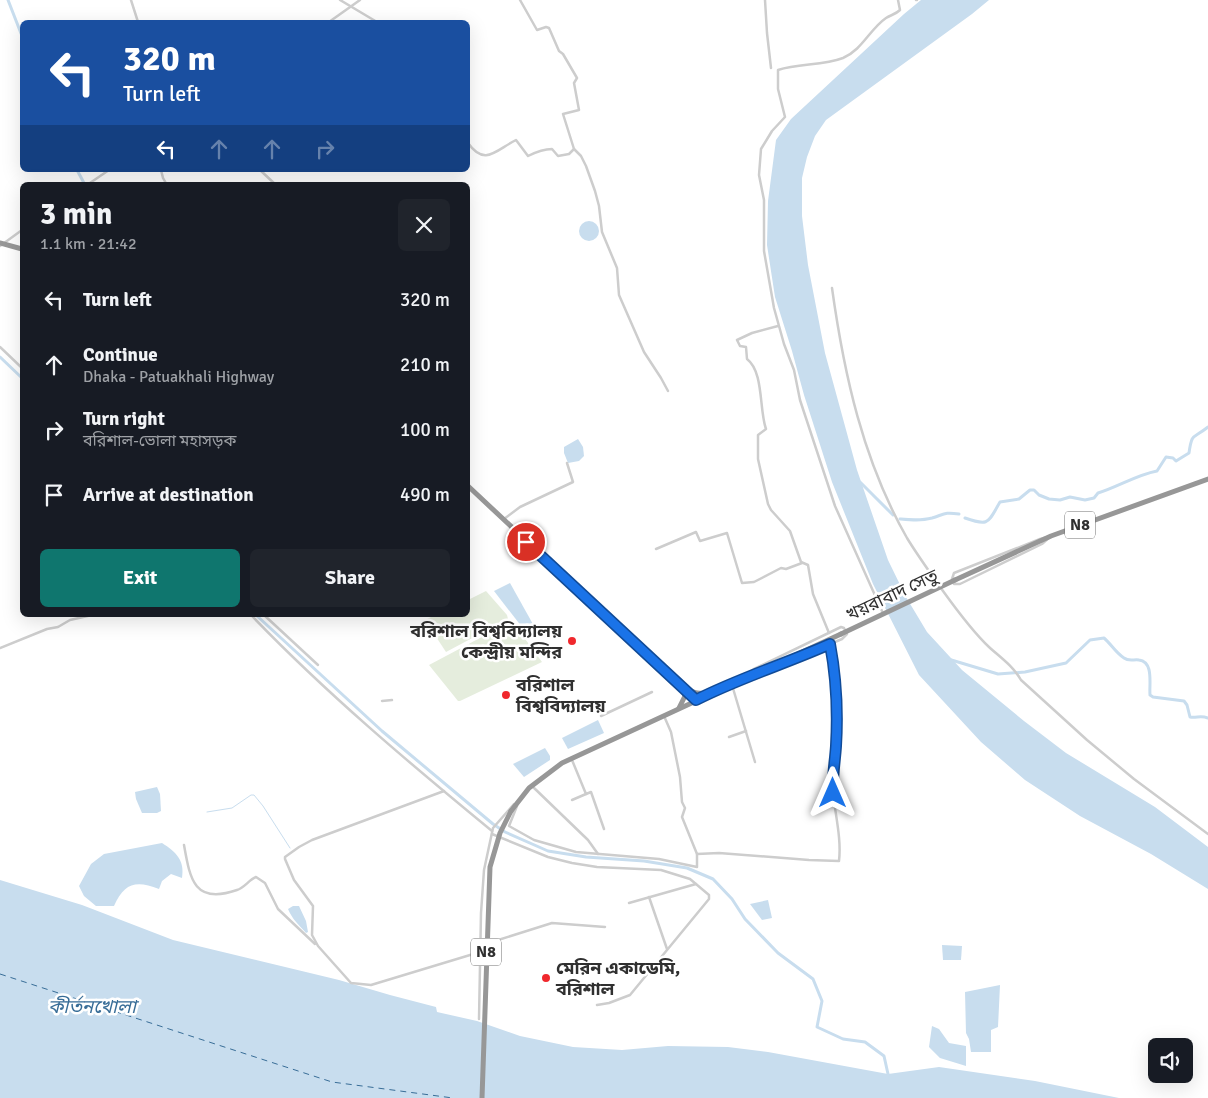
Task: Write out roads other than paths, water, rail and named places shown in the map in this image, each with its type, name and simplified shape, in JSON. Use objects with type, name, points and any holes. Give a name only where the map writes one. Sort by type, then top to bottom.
[{"type":"highway","points":[[1,244],[20,249]]},
{"type":"highway","name":"N8","points":[[1052,536],[1208,479]]},
{"type":"highway","points":[[470,488],[696,700]]},
{"type":"highway","name":"খয়রাবাদ সেতু","points":[[734,682],[1052,536]]},
{"type":"highway","name":"N8","points":[[482,1098],[490,867],[500,833],[511,811],[532,786],[552,769],[571,758],[734,682]]},
{"type":"highway","points":[[682,688],[697,693],[709,694]]},
{"type":"highway","points":[[679,708],[684,696],[682,688]]},
{"type":"street","points":[[131,0],[137,20]]},
{"type":"street","points":[[340,0],[373,20]]},
{"type":"street","points":[[332,20],[360,0]]},
{"type":"street","points":[[520,0],[537,30],[549,28],[559,51],[563,54],[577,78],[574,84],[579,110],[563,114],[574,150],[581,156],[595,191],[602,232],[617,268],[619,295],[644,352],[668,391]]},
{"type":"street","points":[[765,0],[771,68]]},
{"type":"street","points":[[882,611],[835,506],[805,414],[794,370],[778,326],[764,251],[764,200],[760,175],[761,149],[772,131],[785,117],[778,89],[778,70],[828,62],[844,58],[853,53],[886,18],[900,10],[898,0]]},
{"type":"street","points":[[470,146],[481,156],[487,156],[516,140],[528,156],[537,151],[549,149],[552,149],[558,156],[569,154],[574,150]]},
{"type":"street","points":[[91,182],[106,172]]},
{"type":"street","points":[[262,172],[273,182]]},
{"type":"street","points":[[1,244],[20,231]]},
{"type":"street","points":[[832,288],[837,329],[854,410],[870,457],[906,537],[943,591],[989,647],[1014,669],[1021,680],[1087,740],[1134,779],[1208,834]]},
{"type":"street","points":[[778,326],[752,333],[737,340],[740,346],[746,347],[747,359],[753,364],[760,392],[763,420],[766,429],[758,435],[758,459],[768,504],[790,531],[802,563]]},
{"type":"street","points":[[0,347],[20,366]]},
{"type":"street","points":[[503,520],[520,507],[570,485],[573,482],[567,463]]},
{"type":"street","points":[[656,549],[696,532],[700,541],[727,534],[742,583],[754,582],[781,568],[786,569],[802,563],[808,565],[813,594],[829,633]]},
{"type":"street","points":[[1052,536],[1042,544],[960,584],[954,584],[952,579],[954,573],[1052,536]]},
{"type":"street","points":[[0,648],[47,629],[58,627],[70,620],[83,617]]},
{"type":"street","points":[[253,617],[290,656],[375,733],[492,831],[548,857],[572,863],[597,867],[661,870],[690,879],[709,895],[709,899],[630,995],[609,1003],[597,1005]]},
{"type":"street","points":[[266,617],[318,665]]},
{"type":"street","points":[[844,628],[847,634],[842,639],[757,675],[734,682],[754,669],[829,633],[844,628]]},
{"type":"street","points":[[698,854],[718,853],[839,861],[839,840],[832,780],[836,746],[836,713],[833,660],[830,644]]},
{"type":"street","points":[[734,682],[755,762]]},
{"type":"street","points":[[601,716],[652,692]]},
{"type":"street","points":[[382,702],[392,700]]},
{"type":"street","points":[[520,799],[508,824],[510,827],[534,840],[576,852],[659,858],[697,867],[698,854],[682,817],[685,812],[680,777],[671,732],[664,715]]},
{"type":"street","points":[[729,737],[746,731]]},
{"type":"street","points":[[571,758],[586,794]]},
{"type":"street","points":[[532,786],[588,840],[598,854]]},
{"type":"street","points":[[318,946],[312,935],[313,906],[294,880],[285,857],[298,847],[312,840],[444,790]]},
{"type":"street","points":[[572,800],[591,792],[604,829]]},
{"type":"street","points":[[479,1019],[480,943],[484,870],[492,831],[496,823],[520,799]]},
{"type":"street","points":[[184,844],[191,877],[199,889],[211,896],[222,894],[238,890],[256,877],[265,883],[278,909],[318,946],[351,983],[371,985],[480,952]]},
{"type":"street","points":[[629,903],[696,884]]},
{"type":"street","points":[[649,897],[667,949]]},
{"type":"street","points":[[480,943],[495,942],[552,923],[605,927]]},
{"type":"water","points":[[921,0],[989,0],[826,120],[815,136],[802,178],[802,216],[808,265],[825,353],[857,470],[888,560],[906,597],[927,632],[962,670],[1024,721],[1066,753],[1155,807],[1208,847],[1208,889],[1151,854],[1080,816],[1025,780],[981,742],[919,675],[873,584],[832,482],[775,297],[767,245],[768,201],[776,140],[791,119]]},
{"type":"water","points":[[589,221],[596,224],[599,231],[596,238],[589,241],[582,238],[579,231],[582,224]]},
{"type":"water","points":[[578,439],[583,447],[584,456],[579,461],[568,463],[564,447]]},
{"type":"water","points":[[510,583],[534,626],[525,631],[494,591]]},
{"type":"water","points":[[598,720],[604,733],[568,749],[562,738]]},
{"type":"water","points":[[545,748],[550,756],[550,760],[524,777],[513,764]]},
{"type":"water","points":[[157,787],[160,794],[161,811],[157,813],[142,813],[135,792]]},
{"type":"water","points":[[162,843],[181,861],[182,878],[171,874],[162,881],[159,889],[137,884],[127,888],[122,892],[114,906],[96,906],[84,896],[79,886],[91,864],[104,854]]},
{"type":"water","name":"কীর্তনখোলা","points":[[0,880],[82,905],[173,940],[339,980],[436,1007],[437,1012],[477,1021],[520,1036],[573,1047],[622,1050],[668,1046],[728,1047],[768,1052],[888,1074],[939,1067],[1035,1081],[1119,1098],[0,1098]]},
{"type":"water","points":[[768,900],[772,918],[762,920],[750,904]]},
{"type":"water","points":[[293,906],[299,906],[306,921],[308,932],[306,933],[292,916],[288,909]]},
{"type":"water","points":[[942,945],[962,946],[961,960],[943,960]]},
{"type":"water","points":[[1000,985],[998,1027],[991,1030],[991,1052],[971,1052],[966,1033],[965,992]]},
{"type":"water","points":[[932,1026],[939,1029],[949,1043],[966,1046],[966,1066],[940,1058],[929,1047]]},
{"type":"waterway","points":[[8,0],[20,31]]},
{"type":"waterway","points":[[78,172],[83,182]]},
{"type":"waterway","points":[[0,357],[20,376]]},
{"type":"waterway","points":[[965,518],[979,522],[987,521],[1000,502],[1019,499],[1030,490],[1034,490],[1039,495],[1049,499],[1060,500],[1070,497],[1085,500],[1094,498],[1098,493],[1157,471],[1166,457],[1173,458],[1176,461],[1189,453],[1192,439],[1208,427]]},
{"type":"waterway","points":[[860,482],[893,515]]},
{"type":"waterway","points":[[900,519],[924,520],[947,513],[959,514]]},
{"type":"waterway","points":[[258,617],[382,731],[505,832],[548,851],[586,857],[644,861],[687,868],[713,879],[732,899],[745,919],[778,953],[813,979],[822,1001],[817,1027],[843,1039],[865,1042],[884,1056],[888,1074],[887,1078]]},
{"type":"waterway","points":[[948,659],[998,674],[1025,672],[1066,663],[1090,640],[1104,638],[1118,654],[1126,659],[1139,660],[1147,665],[1150,674],[1150,695],[1184,701],[1190,717],[1208,718]]},
{"type":"waterway","points":[[207,812],[232,808],[251,795],[254,795],[290,848]]},
{"type":"place","name":"বরিশাল বিশ্ববিদ্যালয় কেন্দ্রীয় মন্দির","points":[[572,641]]},
{"type":"place","name":"বরিশাল বিশ্ববিদ্যালয়","points":[[506,695]]},
{"type":"place","name":"মেরিন একাডেমি, বরিশাল","points":[[546,978]]}]
